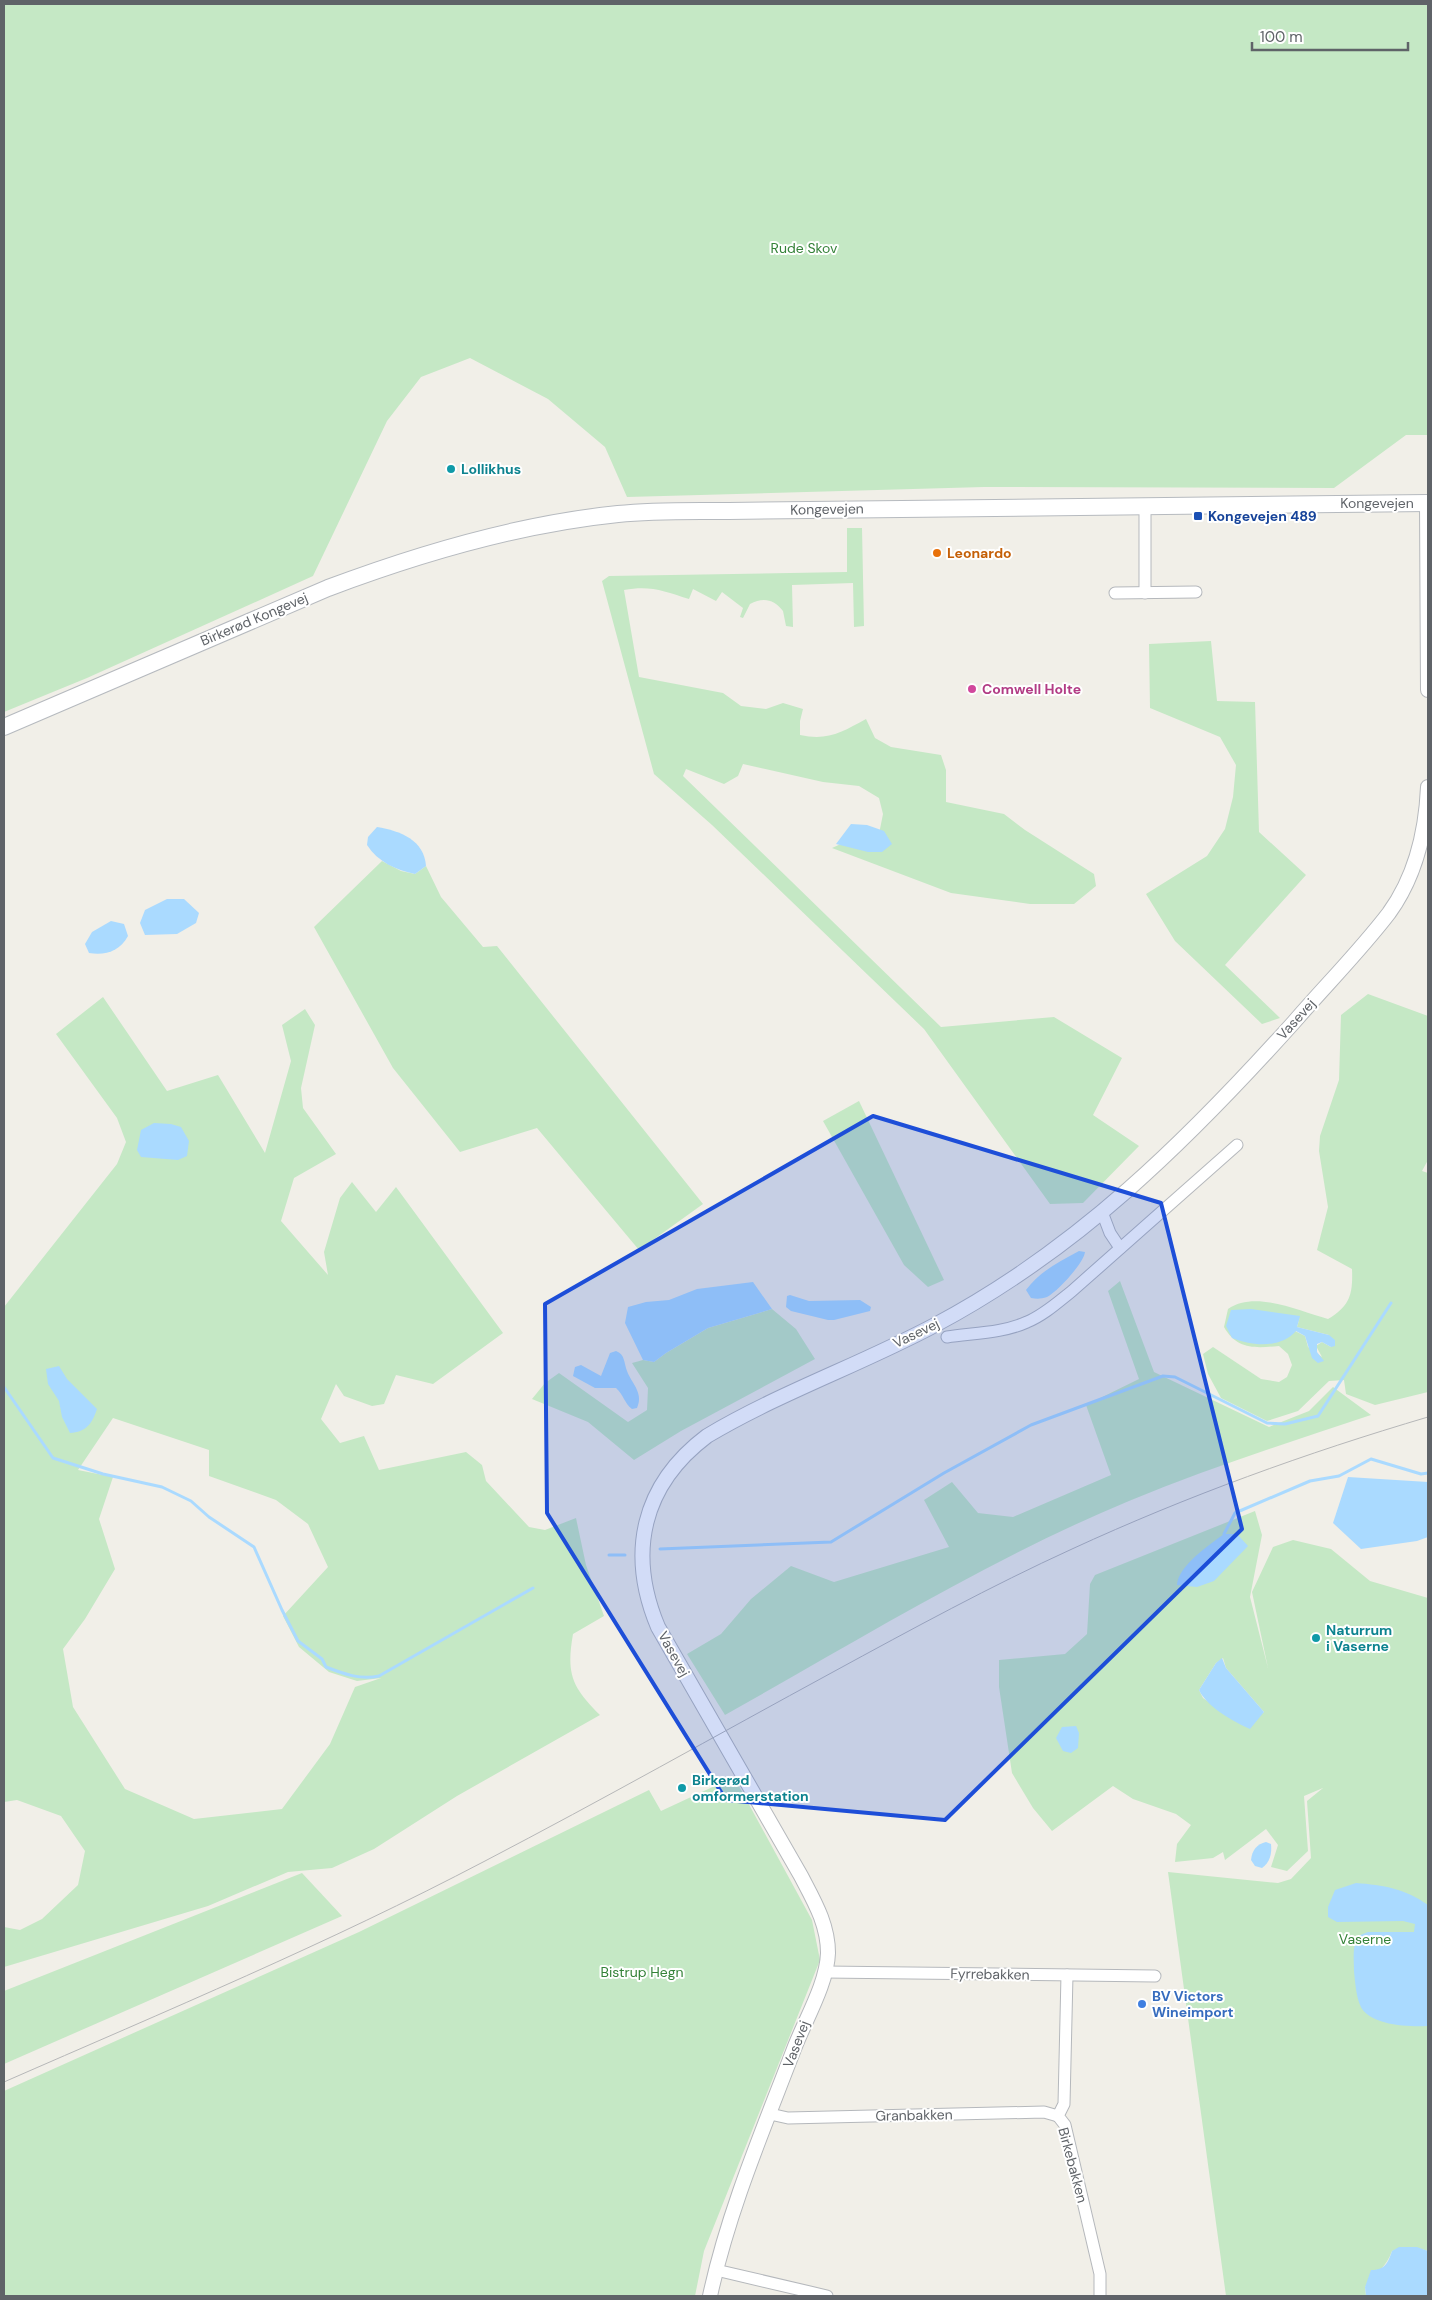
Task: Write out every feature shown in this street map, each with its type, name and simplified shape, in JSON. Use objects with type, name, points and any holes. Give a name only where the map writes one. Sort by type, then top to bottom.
[{"type":"main road","name":"Kongevejen","points":[[511,532],[619,514],[661,512],[1428,503]]},
{"type":"main road","name":"Birkerød Kongevej","points":[[4,727],[328,588],[442,549],[511,532]]},
{"type":"street","points":[[1428,503],[1428,690]]},
{"type":"street","points":[[1145,505],[1145,592]]},
{"type":"street","points":[[1115,593],[1196,592]]},
{"type":"street","name":"Vasevej","points":[[710,2296],[726,2232],[825,1972],[827,1941],[820,1914],[658,1627],[645,1589],[642,1554],[643,1537],[652,1503],[664,1480],[680,1459],[707,1436],[935,1325],[1024,1270],[1137,1184],[1193,1130],[1385,919],[1404,889],[1419,848],[1426,820],[1428,788]]},
{"type":"street","name":"Vasevej","points":[[947,1337],[1009,1328],[1027,1322],[1072,1291],[1237,1145]]},
{"type":"street","points":[[1102,1212],[1110,1233],[1120,1248]]},
{"type":"street","name":"Fyrrebakken","points":[[825,1972],[1155,1976]]},
{"type":"street","name":"Birkebakken","points":[[1067,1975],[1064,2104],[1058,2116],[1065,2125],[1096,2256],[1100,2274],[1100,2296]]},
{"type":"street","name":"Granbakken","points":[[770,2114],[788,2118],[1044,2112],[1058,2116]]},
{"type":"street","points":[[716,2270],[827,2296]]},
{"type":"highlighted area","points":[[873,1116],[1161,1203],[1242,1529],[945,1820],[726,1800],[547,1513],[545,1304]]},
{"type":"green space","name":"Rude Skov","points":[[4,4],[1428,4],[1428,435],[1406,435],[1334,488],[984,487],[627,497],[605,447],[548,399],[470,358],[421,377],[387,421],[313,576],[87,678],[4,712]]},
{"type":"green space","points":[[847,528],[862,528],[864,626],[854,627],[853,583],[792,585],[793,627],[786,626],[783,611],[776,604],[768,600],[759,600],[750,604],[743,618],[740,617],[743,608],[722,592],[716,601],[693,589],[689,599],[664,591],[642,588],[624,590],[639,677],[723,693],[741,706],[766,709],[783,703],[803,709],[800,721],[800,735],[810,737],[834,734],[866,719],[875,738],[891,747],[941,755],[946,770],[946,802],[1004,814],[1025,830],[1094,874],[1096,886],[1074,904],[1030,904],[951,893],[832,848],[843,843],[877,844],[883,814],[879,798],[859,786],[823,782],[743,764],[738,776],[724,784],[686,769],[683,776],[941,1027],[1054,1017],[1122,1058],[1093,1115],[1139,1146],[1083,1203],[1050,1204],[924,1029],[712,825],[654,774],[602,581],[609,576],[847,572]]},
{"type":"green space","points":[[1211,641],[1217,701],[1255,702],[1259,832],[1306,875],[1225,965],[1280,1018],[1262,1024],[1175,941],[1146,894],[1207,856],[1225,829],[1233,797],[1236,765],[1220,737],[1150,708],[1149,644]]},
{"type":"green space","points":[[382,861],[401,871],[415,874],[426,866],[441,897],[483,947],[497,946],[703,1204],[639,1250],[537,1128],[460,1152],[393,1068],[314,927]]},
{"type":"green space","points":[[1368,994],[1428,1016],[1428,1160],[1422,1171],[1428,1173],[1428,1392],[1375,1405],[1346,1394],[1344,1380],[1329,1381],[1298,1411],[1267,1421],[1221,1398],[1208,1374],[1203,1354],[1213,1347],[1261,1379],[1279,1382],[1287,1377],[1292,1365],[1288,1354],[1279,1346],[1254,1347],[1241,1344],[1235,1340],[1224,1327],[1228,1309],[1251,1301],[1264,1302],[1291,1307],[1328,1319],[1346,1304],[1349,1298],[1352,1286],[1352,1269],[1317,1250],[1328,1207],[1319,1151],[1320,1136],[1339,1080],[1341,1015]],"holes":[[[1300,1317],[1297,1327],[1329,1335],[1331,1347],[1322,1342],[1316,1346],[1322,1357],[1308,1347],[1305,1336],[1295,1331]]]},
{"type":"green space","points":[[103,997],[167,1091],[218,1075],[265,1153],[291,1061],[282,1025],[305,1009],[315,1025],[301,1088],[303,1108],[336,1154],[294,1178],[281,1221],[328,1275],[324,1252],[340,1198],[352,1182],[376,1212],[396,1187],[503,1333],[433,1384],[396,1375],[384,1404],[372,1406],[344,1396],[336,1384],[321,1419],[340,1443],[364,1436],[379,1470],[466,1452],[482,1465],[486,1481],[529,1527],[545,1530],[576,1518],[586,1565],[604,1616],[573,1634],[570,1660],[571,1670],[577,1688],[600,1715],[457,1796],[374,1849],[332,1868],[288,1872],[208,1906],[4,1967],[4,1927],[20,1930],[42,1919],[78,1885],[85,1851],[61,1816],[17,1800],[4,1802],[4,1307],[117,1164],[126,1142],[117,1118],[56,1034]],"holes":[[[113,1418],[209,1450],[209,1476],[276,1500],[308,1524],[328,1567],[283,1616],[299,1647],[329,1672],[357,1681],[381,1678],[355,1687],[330,1744],[282,1809],[194,1819],[125,1789],[73,1707],[63,1649],[85,1619],[115,1569],[99,1519],[113,1477],[78,1470]]]},
{"type":"green space","points":[[859,1101],[944,1280],[928,1287],[904,1265],[823,1121]]},
{"type":"green space","points":[[1120,1281],[1154,1372],[1269,1427],[1309,1411],[1333,1387],[1371,1415],[1189,1477],[1129,1501],[1025,1548],[924,1602],[725,1715],[687,1654],[721,1634],[751,1599],[791,1566],[834,1582],[949,1547],[924,1500],[952,1482],[978,1513],[1013,1517],[1111,1475],[1086,1405],[1139,1379],[1108,1291]]},
{"type":"green space","points":[[772,1309],[796,1329],[815,1359],[681,1431],[634,1460],[588,1422],[532,1399],[545,1383],[559,1373],[628,1422],[647,1410],[648,1388],[632,1363],[643,1360],[654,1362],[708,1328]]},
{"type":"green space","name":"Vaserne","points":[[1255,1511],[1262,1535],[1250,1597],[1268,1668],[1252,1592],[1273,1547],[1293,1540],[1331,1549],[1370,1581],[1428,1598],[1428,2251],[1410,2247],[1392,2251],[1384,2266],[1365,2287],[1366,2296],[1226,2296],[1168,1872],[1278,1883],[1291,1879],[1311,1858],[1307,1801],[1323,1788],[1304,1796],[1308,1851],[1287,1871],[1271,1867],[1278,1845],[1266,1829],[1225,1860],[1223,1852],[1213,1858],[1175,1862],[1177,1844],[1191,1825],[1176,1814],[1133,1799],[1113,1786],[1052,1831],[1033,1808],[1012,1773],[999,1687],[999,1660],[1065,1654],[1087,1634],[1090,1584],[1095,1575]],"holes":[[[1223,1658],[1226,1668],[1264,1712],[1244,1726],[1203,1698],[1199,1690],[1216,1663]]]},
{"type":"green space","name":"Bistrup Hegn","points":[[734,1777],[812,1920],[820,1960],[704,2251],[695,2296],[4,2296],[4,2091],[359,1932],[649,1790],[661,1811]]},
{"type":"green space","points":[[302,1873],[342,1916],[4,2064],[4,1991]]},
{"type":"water","points":[[851,824],[867,825],[884,831],[892,844],[882,852],[868,852],[836,844]]},
{"type":"water","points":[[377,827],[403,834],[410,838],[421,849],[426,866],[415,874],[394,868],[382,861],[367,845],[368,837]]},
{"type":"water","points":[[167,899],[184,899],[199,913],[196,923],[177,934],[145,935],[140,923],[145,910]]},
{"type":"water","points":[[111,921],[124,924],[128,936],[125,941],[116,949],[106,953],[89,953],[85,944],[92,932]]},
{"type":"water","points":[[154,1123],[171,1124],[181,1127],[189,1141],[187,1156],[178,1160],[141,1157],[137,1150],[141,1130]]},
{"type":"water","points":[[1079,1251],[1085,1252],[1080,1263],[1063,1283],[1047,1297],[1031,1298],[1026,1290],[1037,1277]]},
{"type":"water","points":[[753,1282],[772,1309],[708,1328],[654,1362],[643,1360],[625,1323],[628,1307],[646,1302],[669,1300],[697,1289]]},
{"type":"water","points":[[790,1295],[809,1301],[860,1300],[871,1307],[870,1311],[828,1320],[791,1311],[786,1307],[787,1296]]},
{"type":"water","points":[[1251,1309],[1300,1316],[1297,1327],[1329,1335],[1335,1340],[1335,1346],[1331,1347],[1322,1342],[1317,1344],[1317,1352],[1324,1361],[1318,1363],[1312,1358],[1305,1336],[1296,1331],[1282,1341],[1266,1344],[1248,1343],[1232,1338],[1226,1326],[1231,1310]]},
{"type":"water","points":[[616,1351],[623,1357],[627,1371],[638,1393],[639,1403],[637,1408],[632,1409],[629,1407],[616,1388],[595,1388],[573,1376],[575,1367],[581,1365],[601,1376],[610,1353]]},
{"type":"water","points":[[59,1366],[67,1379],[97,1409],[88,1426],[80,1431],[70,1433],[62,1417],[59,1401],[48,1384],[46,1369]]},
{"type":"water","points":[[1348,1477],[1428,1482],[1428,1537],[1417,1541],[1361,1549],[1333,1523]]},
{"type":"water","points":[[1224,1534],[1237,1534],[1248,1546],[1214,1581],[1197,1587],[1177,1585],[1188,1563]]},
{"type":"water","points":[[1222,1658],[1226,1668],[1264,1712],[1250,1729],[1214,1708],[1199,1690],[1216,1663]]},
{"type":"water","points":[[1076,1726],[1079,1733],[1078,1748],[1071,1753],[1063,1751],[1056,1738],[1062,1727]]},
{"type":"water","points":[[1266,1842],[1271,1844],[1269,1860],[1262,1868],[1255,1866],[1251,1860],[1254,1850]]},
{"type":"water","points":[[1356,1883],[1394,1889],[1411,1895],[1428,1905],[1428,2026],[1391,2024],[1381,2021],[1365,2012],[1360,2005],[1354,1971],[1354,1949],[1358,1936],[1368,1932],[1414,1932],[1415,1924],[1403,1921],[1337,1922],[1328,1917],[1328,1907],[1335,1890]]},
{"type":"water","points":[[1399,2247],[1417,2247],[1428,2251],[1428,2296],[1366,2296],[1365,2287],[1371,2270],[1383,2267],[1392,2251]]},
{"type":"waterway","points":[[660,1549],[831,1542],[944,1473],[1031,1425],[1163,1376],[1175,1377],[1267,1423],[1285,1424],[1318,1416],[1391,1303]]},
{"type":"waterway","points":[[4,1387],[53,1458],[103,1474],[162,1487],[191,1501],[209,1517],[254,1547],[298,1641],[322,1659],[326,1667],[333,1670],[359,1677],[379,1676],[533,1588]]},
{"type":"waterway","points":[[1224,1534],[1235,1513],[1310,1481],[1339,1476],[1371,1459],[1421,1474],[1428,1473]]},
{"type":"waterway","points":[[609,1555],[625,1555]]},
{"type":"tram line","points":[[4,2082],[247,1976],[426,1891],[572,1815],[922,1624],[1072,1549],[1203,1493],[1337,1445],[1428,1417]]},
{"type":"place","name":"Lollikhus","points":[[451,469]]},
{"type":"place","name":"Kongevejen 489","points":[[1198,516]]},
{"type":"place","name":"Leonardo","points":[[937,553]]},
{"type":"place","name":"Comwell Holte","points":[[972,689]]},
{"type":"place","name":"Naturrum i Vaserne","points":[[1316,1638]]},
{"type":"place","name":"Birkerød omformerstation","points":[[682,1788]]},
{"type":"place","name":"BV Victors Wineimport","points":[[1142,2004]]}]
